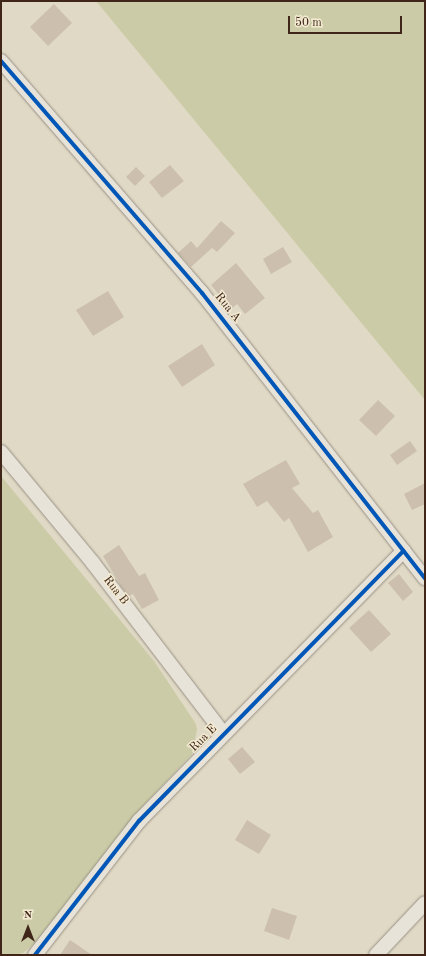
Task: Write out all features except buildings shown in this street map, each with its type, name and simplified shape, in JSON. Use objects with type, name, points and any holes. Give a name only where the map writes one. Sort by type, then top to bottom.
[{"type":"street","name":"Rua A","points":[[1,61],[202,293],[291,403],[425,578]]},
{"type":"street","name":"Rua B","points":[[1,452],[97,568],[223,734]]},
{"type":"street","name":"Rua E","points":[[35,955],[139,821],[403,551]]},
{"type":"street","points":[[376,955],[425,903]]},
{"type":"green space","points":[[96,1],[425,1],[425,400]]},
{"type":"green space","points":[[1,476],[154,661],[196,724],[197,730],[192,754],[142,807],[38,940],[23,953],[13,955],[1,955]]},
{"type":"cycle path","points":[[1,61],[202,293],[425,578]]},
{"type":"cycle path","points":[[35,955],[139,821],[403,551]]}]
